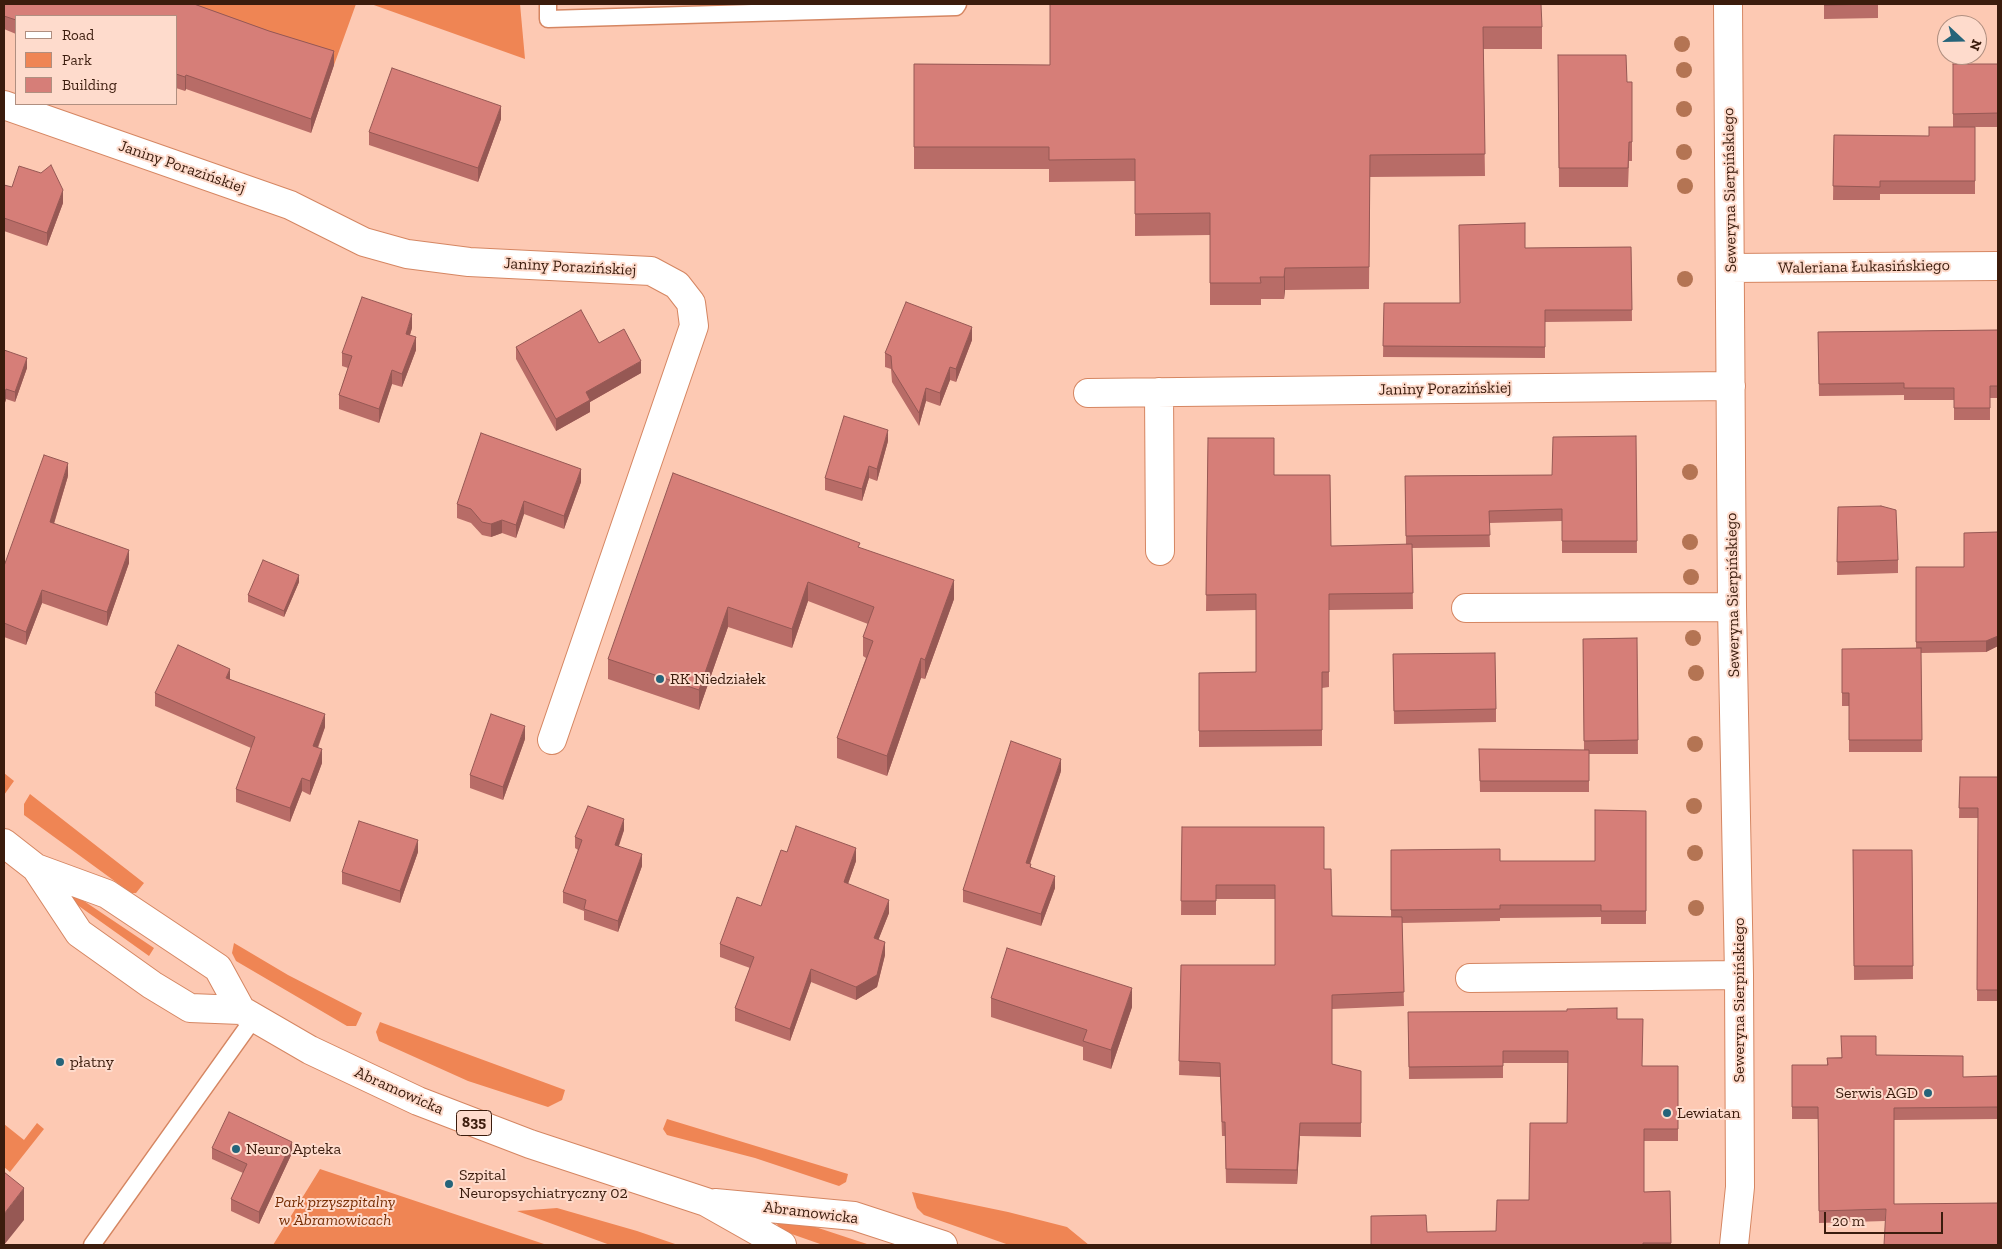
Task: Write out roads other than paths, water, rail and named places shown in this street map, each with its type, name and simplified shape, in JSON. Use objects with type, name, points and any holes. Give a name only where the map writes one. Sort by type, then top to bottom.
[{"type":"street","name":"Seweryna Sierpińskiego","points":[[1728,4],[1732,607],[1739,975],[1740,1187],[1734,1245]]},
{"type":"street","name":"Janiny Porazińskiej","points":[[4,105],[290,205],[364,242],[407,254],[469,262],[652,271],[677,285],[691,303],[694,326],[552,740]]},
{"type":"street","name":"Waleriana Łukasińskiego","points":[[1730,268],[1998,266]]},
{"type":"street","name":"Janiny Porazińskiej","points":[[1088,393],[1731,386]]},
{"type":"street","points":[[1159,392],[1160,551]]},
{"type":"street","points":[[1466,608],[1732,607]]},
{"type":"street","name":"Abramowicka","points":[[4,843],[36,868],[107,894],[218,968],[247,1014]]},
{"type":"street","name":"Abramowicka","points":[[36,868],[79,933],[190,1008],[247,1014],[310,1050],[418,1101],[530,1144],[706,1202],[782,1245]]},
{"type":"street","points":[[1470,978],[1739,975]]},
{"type":"street","name":"Seweryna Sierpińskiego","points":[[1740,1187],[1750,1245]]},
{"type":"street","name":"Abramowicka","points":[[706,1202],[854,1216],[943,1245]]},
{"type":"lane","points":[[548,4],[548,19],[956,7],[958,4]]},
{"type":"lane","points":[[92,1245],[247,1014]]},
{"type":"place","name":"RK Niedziałek","points":[[660,679]]},
{"type":"place","name":"płatny","points":[[60,1062]]},
{"type":"place","name":"Serwis AGD","points":[[1928,1093]]},
{"type":"place","name":"Lewiatan","points":[[1667,1113]]},
{"type":"place","name":"Neuro Apteka","points":[[236,1149]]},
{"type":"place","name":"Szpital Neuropsychiatryczny 02","points":[[449,1184]]},
{"type":"park label","name":"Park przyszpitalny w Abramowicach","points":[[335,1211]]}]
